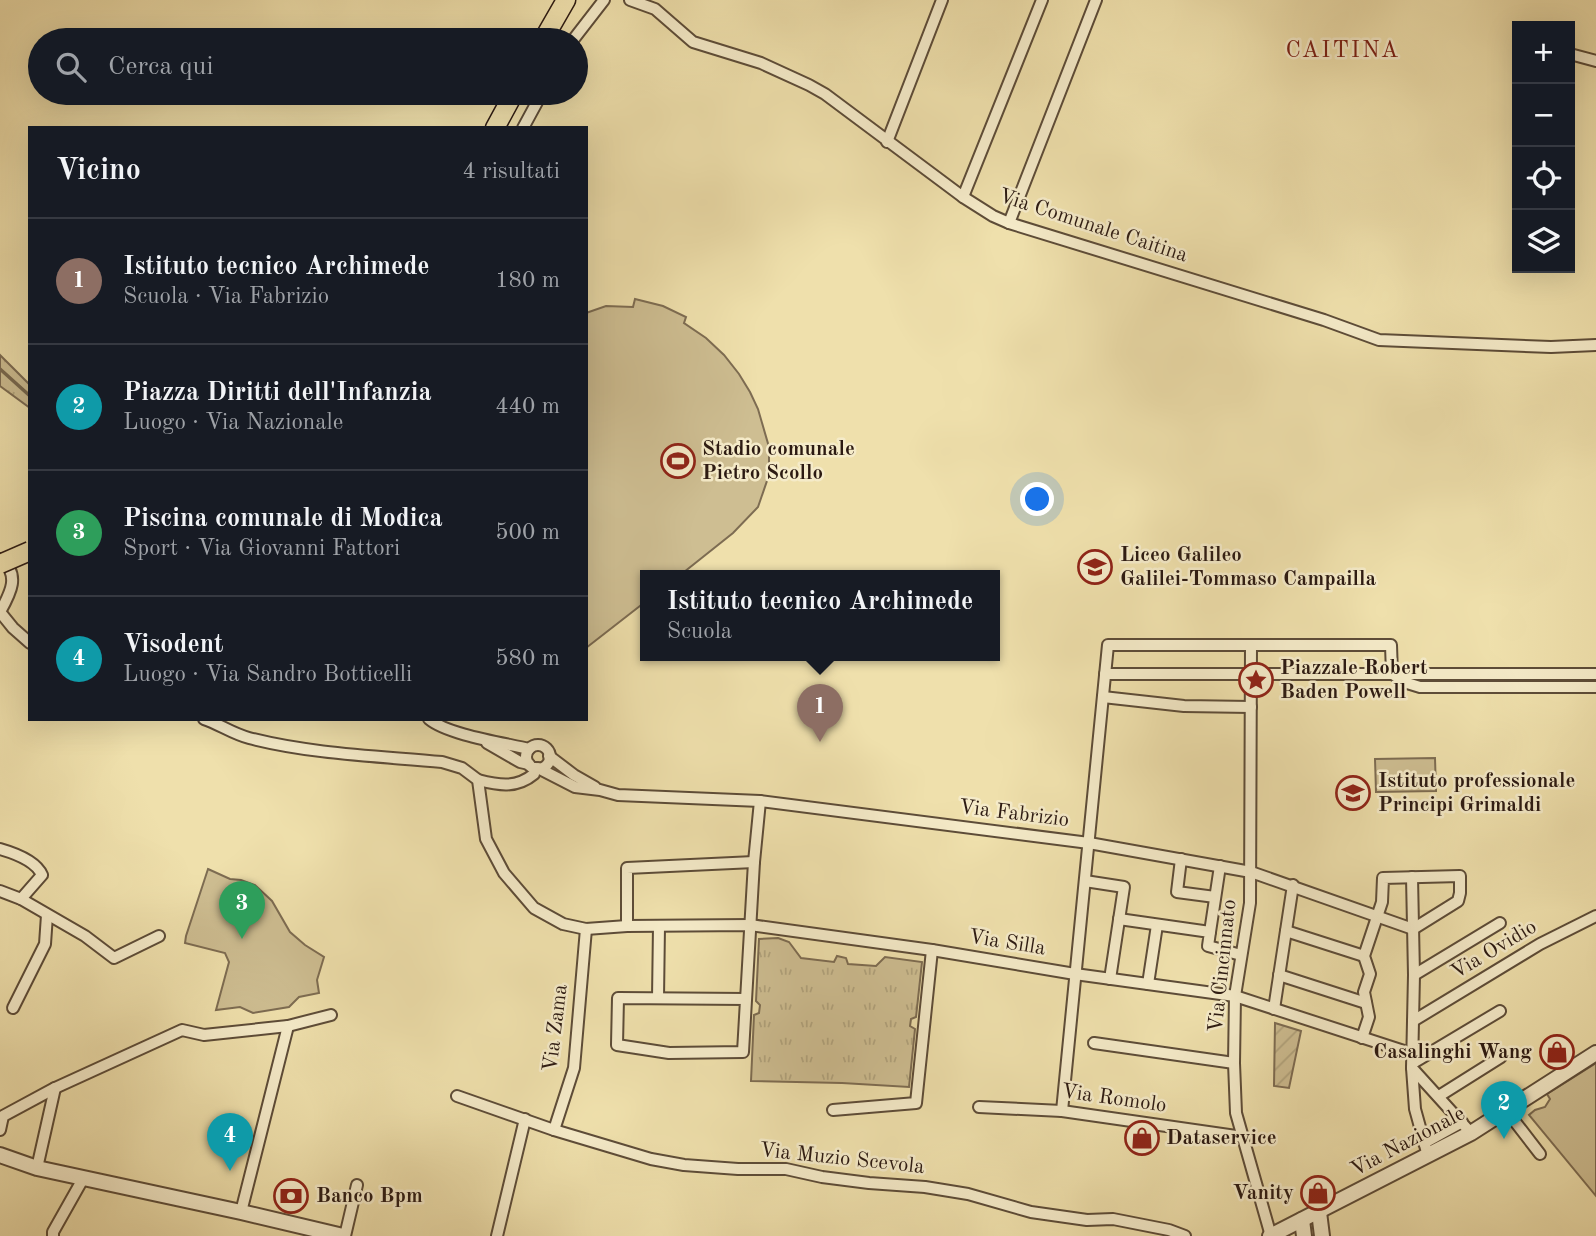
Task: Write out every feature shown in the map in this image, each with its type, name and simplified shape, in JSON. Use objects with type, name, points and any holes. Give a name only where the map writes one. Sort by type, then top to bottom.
[{"type":"main road","points":[[551,28],[566,0]]},
{"type":"main road","points":[[486,126],[504,105]]},
{"type":"main road","points":[[496,126],[507,105]]},
{"type":"main road","points":[[0,564],[28,552]]},
{"type":"street","points":[[582,28],[604,0]]},
{"type":"street","name":"Via Comunale Caitina","points":[[630,0],[655,9],[693,42],[761,63],[825,94],[963,197],[1009,223],[1324,320],[1379,340],[1552,347],[1596,345]]},
{"type":"street","points":[[887,142],[942,0]]},
{"type":"street","points":[[963,197],[1042,0]]},
{"type":"street","points":[[1009,223],[1096,0]]},
{"type":"street","points":[[1575,55],[1596,61]]},
{"type":"street","points":[[526,124],[536,105]]},
{"type":"street","points":[[0,558],[12,573],[11,593],[0,612],[28,641]]},
{"type":"street","name":"Via Cincinnato","points":[[1251,645],[1250,903],[1235,996],[1234,1063],[1236,1113],[1270,1236]]},
{"type":"street","points":[[1062,1111],[1108,646],[1391,645],[1392,674]]},
{"type":"street","points":[[1105,674],[1596,674]]},
{"type":"street","points":[[1392,674],[1420,687],[1596,687]]},
{"type":"street","points":[[1103,697],[1184,706],[1251,707]]},
{"type":"street","points":[[210,721],[245,737],[293,748],[442,762],[462,768],[478,780],[500,785],[510,784],[534,774],[534,767],[526,758],[529,749],[534,745],[547,749],[547,763],[534,767]]},
{"type":"street","points":[[432,721],[442,727],[507,746],[529,749]]},
{"type":"street","name":"Via Fabrizio","points":[[479,737],[502,753],[575,787],[618,795],[760,801],[1089,843],[1251,872],[1413,929]]},
{"type":"street","points":[[549,756],[600,790]]},
{"type":"street","points":[[478,780],[486,839],[505,873],[534,908],[563,924],[586,929]]},
{"type":"street","points":[[746,999],[618,998],[617,1045],[669,1053],[743,1052],[760,801]]},
{"type":"street","points":[[0,849],[40,870],[42,875],[21,899]]},
{"type":"street","points":[[1181,859],[1177,892],[1215,897]]},
{"type":"street","points":[[627,926],[627,868],[754,862]]},
{"type":"street","points":[[1220,866],[1208,946],[1241,955]]},
{"type":"street","points":[[1362,1038],[1368,1017],[1364,992],[1370,974],[1364,956],[1382,902],[1384,878],[1460,876],[1458,901],[1413,929]]},
{"type":"street","points":[[1412,877],[1415,1109],[1426,1150]]},
{"type":"street","points":[[1085,881],[1124,887],[1110,979]]},
{"type":"street","points":[[1273,1009],[1293,886]]},
{"type":"street","points":[[0,891],[21,899],[85,936],[114,958],[159,936]]},
{"type":"street","points":[[13,1008],[45,944],[47,915]]},
{"type":"street","points":[[1119,919],[1210,932]]},
{"type":"street","name":"Via Ovidio","points":[[1413,1020],[1540,944],[1594,920]]},
{"type":"street","points":[[1414,975],[1500,923]]},
{"type":"street","name":"Via Silla","points":[[586,929],[750,925],[1235,996],[1362,1038],[1413,1062]]},
{"type":"street","points":[[1148,984],[1157,925]]},
{"type":"street","points":[[658,998],[659,926]]},
{"type":"street","name":"Via Zama","points":[[554,1130],[574,1068],[586,929]]},
{"type":"street","points":[[1286,931],[1364,956]]},
{"type":"street","points":[[833,1110],[916,1103],[932,950]]},
{"type":"street","points":[[1279,975],[1366,1003]]},
{"type":"street","points":[[1413,1062],[1500,1011]]},
{"type":"street","points":[[0,1130],[3,1116],[55,1087],[182,1030],[204,1035],[288,1026],[331,1014]]},
{"type":"street","points":[[241,1212],[288,1026]]},
{"type":"street","points":[[1094,1043],[1234,1063]]},
{"type":"street","name":"Via Nazionale","points":[[1270,1236],[1319,1212],[1467,1128],[1506,1110],[1596,1053]]},
{"type":"street","points":[[1439,1096],[1501,1057]]},
{"type":"street","points":[[1413,1062],[1467,1128]]},
{"type":"street","points":[[37,1168],[55,1087]]},
{"type":"street","name":"Via Muzio Scevola","points":[[457,1096],[554,1130],[684,1165],[786,1169],[869,1184],[925,1186],[968,1194],[1031,1212],[1087,1220],[1113,1219],[1169,1230],[1185,1236]]},
{"type":"street","name":"Via Romolo","points":[[978,1107],[1062,1111],[1243,1136]]},
{"type":"street","points":[[1506,1110],[1541,1154]]},
{"type":"street","points":[[497,1236],[524,1119]]},
{"type":"street","points":[[0,1156],[37,1168],[344,1236],[357,1185]]},
{"type":"street","points":[[0,1168],[15,1161]]},
{"type":"street","points":[[53,1234],[84,1177]]},
{"type":"street","points":[[1319,1212],[1322,1236]]},
{"type":"street","points":[[1303,1220],[1304,1236]]},
{"type":"green space","name":"Stadio comunale Pietro Scollo","points":[[635,299],[663,306],[686,317],[684,323],[724,355],[739,374],[758,409],[769,447],[769,475],[758,507],[733,533],[687,570],[640,570],[640,606],[588,646],[588,312],[606,306],[633,307]]},
{"type":"green space","points":[[0,355],[28,383],[28,407],[0,386]]},
{"type":"green space","points":[[1435,758],[1436,791],[1376,792],[1375,759]]},
{"type":"green space","points":[[208,869],[230,879],[255,885],[272,901],[290,932],[324,957],[317,980],[319,993],[299,997],[289,1007],[253,1013],[240,1007],[216,1010],[229,962],[225,953],[185,943]]},
{"type":"green space","points":[[778,938],[789,942],[801,958],[834,962],[837,956],[846,958],[848,964],[876,966],[885,957],[922,962],[916,1017],[911,1019],[910,1026],[915,1029],[909,1087],[751,1081],[754,1015],[759,1013],[760,1005],[756,1001],[759,939]]},
{"type":"green space","points":[[1275,1023],[1301,1031],[1289,1088],[1274,1086]]},
{"type":"green space","points":[[1596,1063],[1596,1196],[1529,1115],[1545,1107],[1550,1099],[1547,1094]]},
{"type":"waterway","points":[[0,369],[28,394]]},
{"type":"place","name":"Stadio comunale Pietro Scollo","points":[[678,461]]},
{"type":"place","name":"Liceo Galileo Galilei-Tommaso Campailla","points":[[1095,567]]},
{"type":"place","name":"Piazzale Robert Baden Powell","points":[[1256,680]]},
{"type":"place","name":"Istituto tecnico Archimede","points":[[820,742]]},
{"type":"place","name":"Istituto professionale Principi Grimaldi","points":[[1353,793]]},
{"type":"place","name":"Piscina comunale di Modica","points":[[242,939]]},
{"type":"place","name":"Casalinghi Wang","points":[[1557,1052]]},
{"type":"place","name":"Dataservice","points":[[1142,1138]]},
{"type":"place","name":"Piazza Diritti dell'Infanzia","points":[[1504,1139]]},
{"type":"place","name":"Visodent","points":[[230,1171]]},
{"type":"place","name":"Vanity","points":[[1318,1193]]},
{"type":"place","name":"Banco Bpm","points":[[291,1196]]},
{"type":"district","name":"CAITINA","points":[[1343,50]]}]
